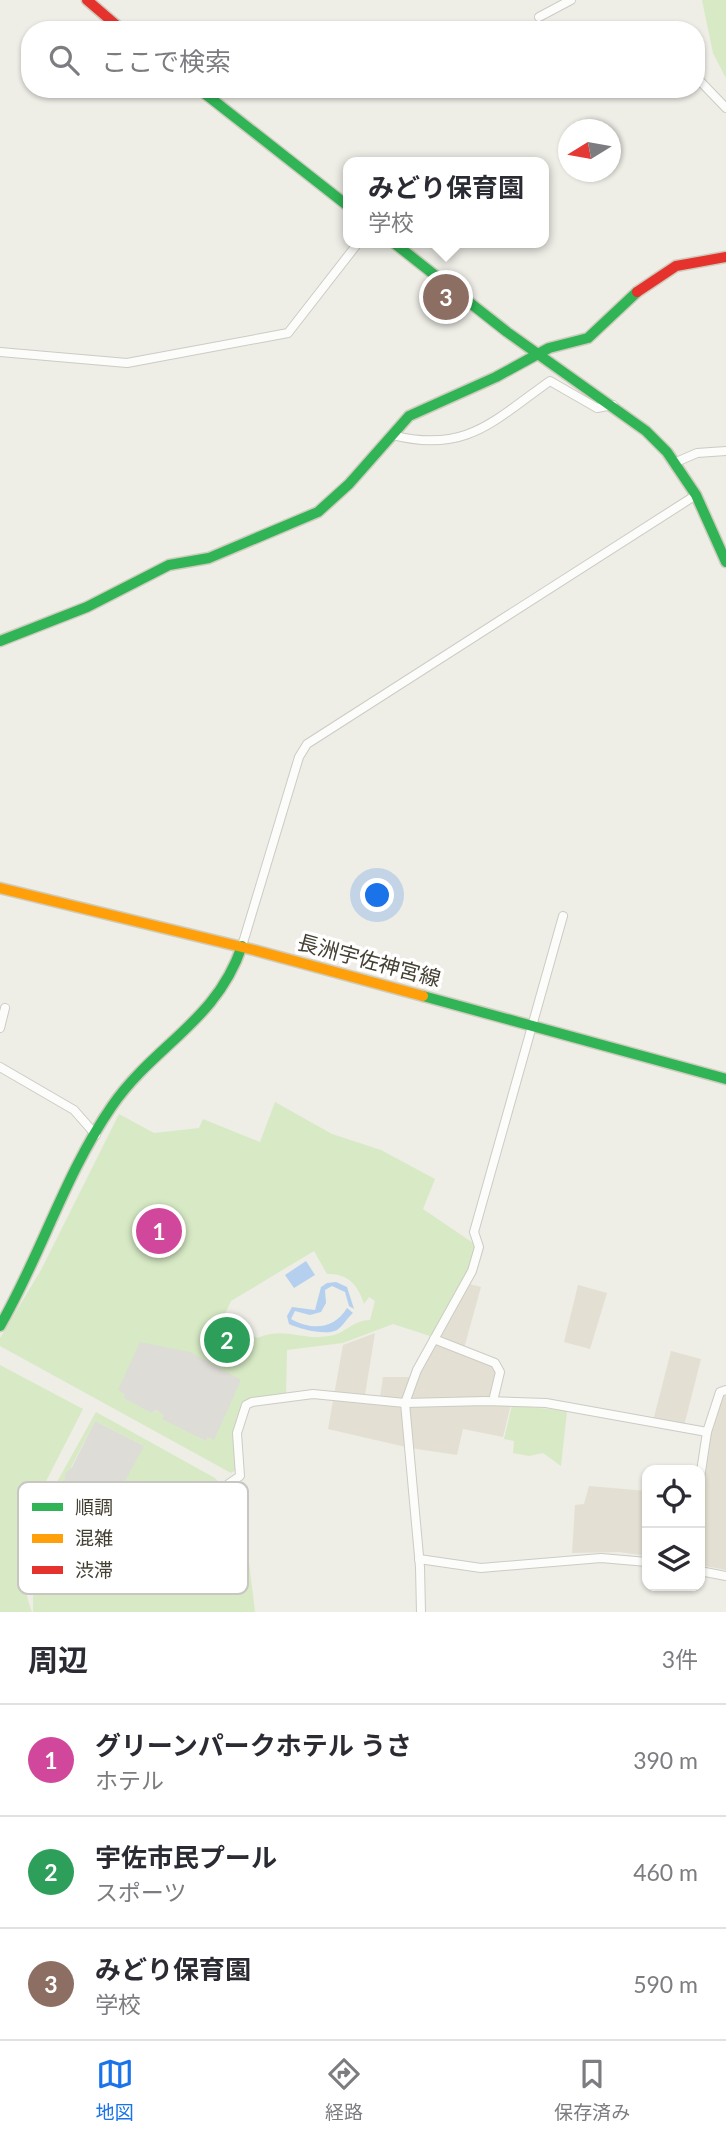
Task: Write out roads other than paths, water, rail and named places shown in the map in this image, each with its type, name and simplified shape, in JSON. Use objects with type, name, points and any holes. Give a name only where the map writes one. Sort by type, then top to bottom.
[{"type":"street","points":[[86,0],[111,21]]},
{"type":"street","points":[[539,16],[572,0]]},
{"type":"street","points":[[705,86],[726,108]]},
{"type":"street","points":[[210,98],[343,202]]},
{"type":"street","points":[[0,352],[127,363],[288,333],[316,301],[354,248]]},
{"type":"street","points":[[400,248],[536,354],[613,405],[646,431],[674,463],[696,495],[726,562]]},
{"type":"street","points":[[0,641],[71,614],[169,565],[209,558],[318,512],[349,484],[414,414],[496,377],[536,354],[580,341],[596,333],[635,294],[676,267],[726,257]]},
{"type":"street","points":[[392,435],[435,441],[460,439],[512,410],[550,381],[597,408],[613,405]]},
{"type":"street","points":[[674,463],[697,453],[726,451]]},
{"type":"street","points":[[0,1326],[27,1278],[96,1135],[133,1080],[217,1002],[234,972],[299,757],[307,744],[696,495]]},
{"type":"street","name":"長洲宇佐神宮線","points":[[0,888],[242,946],[726,1079]]},
{"type":"street","points":[[421,1612],[405,1403],[417,1370],[472,1271],[479,1247],[474,1232],[563,916]]},
{"type":"street","points":[[0,1028],[5,1008]]},
{"type":"street","points":[[0,1067],[74,1110],[96,1135]]},
{"type":"street","points":[[434,1339],[495,1363],[500,1372],[493,1401]]},
{"type":"street","points":[[702,1465],[707,1432],[720,1392],[726,1390]]},
{"type":"street","points":[[232,1482],[239,1478],[237,1433],[244,1408],[250,1402],[323,1394],[405,1403],[546,1403],[707,1432]]},
{"type":"street","points":[[419,1559],[492,1568],[601,1558],[642,1562]]},
{"type":"street","points":[[705,1572],[726,1576]]},
{"type":"water","points":[[306,1261],[315,1275],[294,1288],[285,1275]]},
{"type":"water","points":[[336,1282],[347,1287],[354,1309],[349,1306],[345,1292],[332,1286],[325,1290],[326,1303],[321,1312],[310,1315],[295,1311],[291,1319],[307,1325],[322,1326],[336,1320],[347,1308],[353,1313],[341,1326],[332,1332],[320,1332],[289,1324],[287,1316],[292,1307],[315,1310],[321,1287]]},
{"type":"place","name":"みどり保育園","points":[[446,297]]},
{"type":"place","name":"グリーンパークホテル うさ","points":[[159,1231]]},
{"type":"place","name":"宇佐市民プール","points":[[227,1340]]}]
